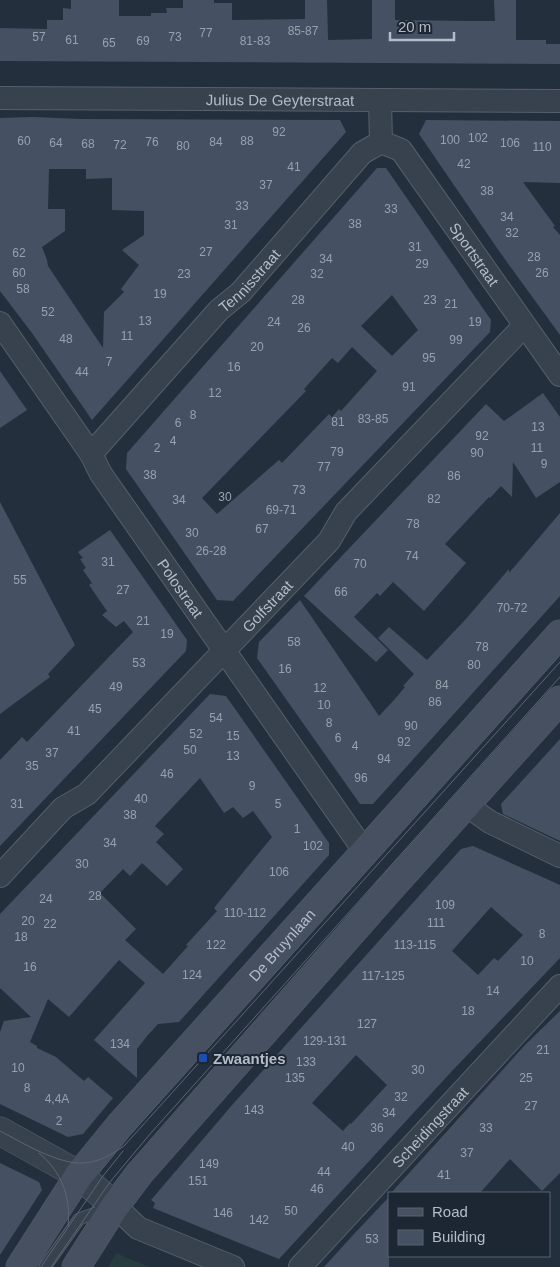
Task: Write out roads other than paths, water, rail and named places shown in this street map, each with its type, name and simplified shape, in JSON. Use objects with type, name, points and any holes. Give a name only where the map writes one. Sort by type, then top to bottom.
[{"type":"main road","name":"De Bruynlaan","points":[[20,1267],[79,1175],[120,1125],[560,634]]},
{"type":"main road","points":[[76,1267],[115,1206],[139,1174],[560,700]]},
{"type":"street","name":"Julius De Geyterstraat","points":[[0,98],[560,102]]},
{"type":"street","points":[[380,100],[381,142]]},
{"type":"street","name":"Sportstraat","points":[[381,142],[401,150],[560,375]]},
{"type":"street","name":"Tennisstraat","points":[[91,454],[219,310],[241,292],[362,153],[381,142]]},
{"type":"street","name":"Polostraat","points":[[0,323],[91,454],[101,474],[223,651],[365,852]]},
{"type":"street","name":"Golfstraat","points":[[0,876],[63,808],[87,794],[329,541],[346,512],[524,326]]},
{"type":"street","points":[[466,805],[490,822],[560,856]]},
{"type":"street","name":"Scheidingstraat","points":[[300,1267],[560,986]]},
{"type":"street","points":[[0,1131],[79,1175],[138,1228],[233,1267]]},
{"type":"lane","points":[[45,1267],[79,1219],[115,1206]]},
{"type":"tram line","points":[[0,1131],[52,1157],[74,1163],[84,1163],[100,1159],[124,1146],[560,662]]},
{"type":"tram line","points":[[51,1267],[110,1182],[150,1134],[560,677]]},
{"type":"tram line","points":[[41,1267],[103,1176],[123,1151]]},
{"type":"tram line","points":[[39,1153],[54,1168],[63,1186],[68,1205],[68,1226]]},
{"type":"place","name":"Zwaantjes","points":[[203,1058]]}]
